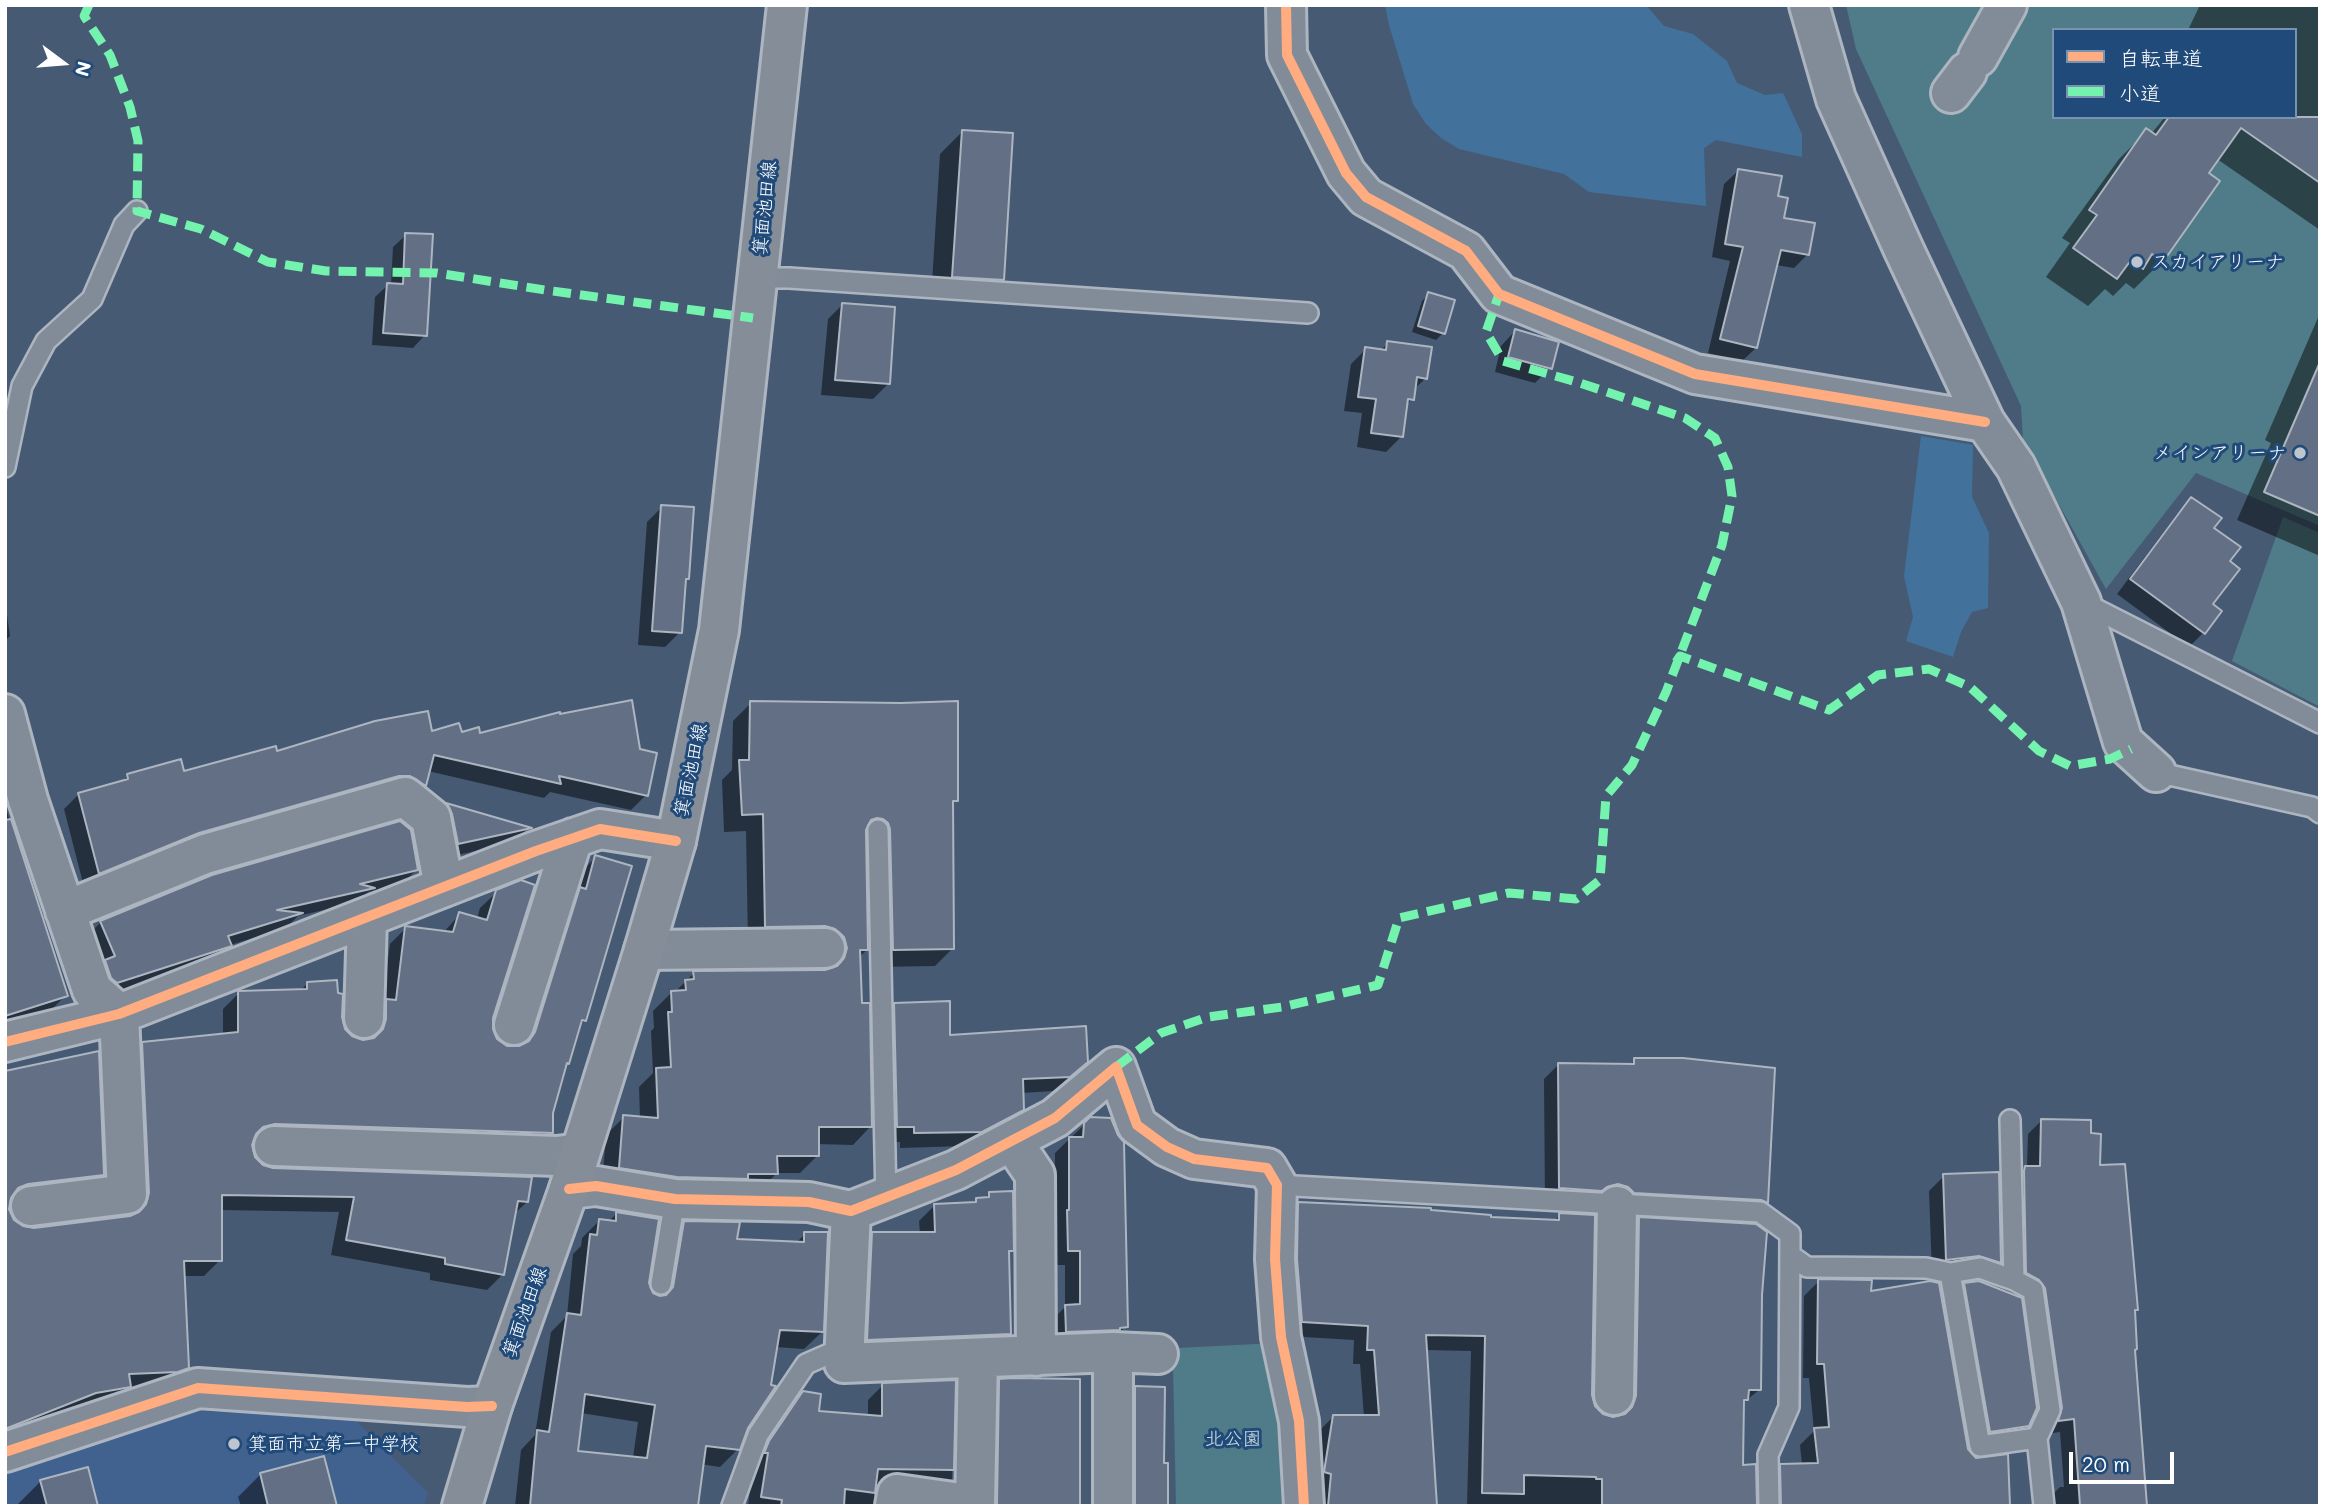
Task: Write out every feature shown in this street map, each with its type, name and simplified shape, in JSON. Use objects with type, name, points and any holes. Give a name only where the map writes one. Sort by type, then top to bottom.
[{"type":"main road","name":"箕面池田線","points":[[462,1506],[492,1406],[569,1189],[645,950],[676,841],[719,630],[787,5]]},
{"type":"street","points":[[1286,5],[1287,55],[1346,173],[1366,197],[1466,251],[1499,294],[1695,374],[1985,422]]},
{"type":"street","points":[[1810,5],[1836,99],[1903,248],[1985,422],[2016,467],[2081,602],[2123,742],[2157,772]]},
{"type":"street","points":[[1965,74],[2007,5]]},
{"type":"street","points":[[5,714],[17,804],[65,911],[92,990],[119,1014],[127,1194],[31,1206]]},
{"type":"street","points":[[65,911],[205,854],[405,797],[431,818],[444,887]]},
{"type":"street","points":[[5,1042],[119,1014],[600,829],[676,841]]},
{"type":"street","points":[[514,1025],[573,838]]},
{"type":"street","points":[[364,1018],[366,918]]},
{"type":"street","points":[[645,950],[825,948]]},
{"type":"street","points":[[569,1189],[596,1186],[675,1199],[809,1202],[851,1212],[956,1170],[1055,1118],[1116,1067],[1137,1125],[1167,1147],[1194,1159],[1267,1168],[1277,1185],[1275,1259],[1281,1337],[1299,1422],[1304,1506]]},
{"type":"street","points":[[1012,1141],[1035,1175],[1036,1356]]},
{"type":"street","points":[[274,1146],[557,1156],[580,1153]]},
{"type":"street","points":[[1614,1395],[1617,1206]]},
{"type":"street","points":[[851,1212],[844,1363],[1113,1352],[1158,1354]]},
{"type":"street","points":[[1113,1352],[1113,1506]]},
{"type":"street","points":[[895,1506],[897,1494],[975,1505],[978,1358]]},
{"type":"street","points":[[5,1452],[198,1388],[467,1407],[492,1406]]},
{"type":"lane","points":[[5,467],[22,386],[46,341],[92,299],[124,225],[137,211]]},
{"type":"lane","points":[[758,278],[842,281],[1308,313]]},
{"type":"lane","points":[[2081,602],[2320,723]]},
{"type":"lane","points":[[2157,772],[2312,807],[2320,813]]},
{"type":"lane","points":[[878,830],[886,1199]]},
{"type":"lane","points":[[2010,1120],[2014,1280]]},
{"type":"lane","points":[[1277,1185],[1760,1212],[1790,1234],[1789,1407],[1768,1455],[1769,1506]]},
{"type":"lane","points":[[661,1284],[675,1199]]},
{"type":"lane","points":[[1790,1255],[1807,1267],[1926,1268],[1950,1273],[1980,1268],[2033,1290],[2050,1410],[2037,1438],[2044,1506]]},
{"type":"lane","points":[[1950,1273],[1980,1446],[2037,1438]]},
{"type":"lane","points":[[732,1506],[758,1435],[806,1364],[845,1347]]},
{"type":"shaded area","points":[[1385,5],[1646,5],[1664,26],[1693,34],[1727,61],[1737,83],[1765,95],[1783,93],[1802,134],[1802,157],[1716,140],[1704,148],[1706,206],[1589,192],[1564,174],[1459,149],[1441,138],[1426,124],[1413,104]]},
{"type":"shaded area","points":[[1921,436],[1973,445],[1972,497],[1989,533],[1988,608],[1972,612],[1961,632],[1953,657],[1906,641],[1913,617],[1904,576]]},
{"type":"shaded area","name":"箕面市立第一中学校","points":[[192,1411],[353,1418],[428,1493],[424,1506],[5,1506],[5,1470]]},
{"type":"green space","name":"スカイアリーナ","points":[[1846,5],[2320,5],[2320,526],[2196,473],[2106,589],[2023,440],[2021,406],[1856,49]]},
{"type":"green space","points":[[2283,517],[2320,533],[2320,707],[2232,661]]},
{"type":"green space","name":"北公園","points":[[1276,1343],[1296,1506],[1176,1506],[1173,1368],[1158,1367],[1158,1349]]},
{"type":"building","points":[[2320,117],[2320,183],[2241,128],[2209,173],[2220,181],[2163,262],[2152,254],[2143,269],[2131,260],[2117,279],[2073,248],[2097,215],[2089,210],[2146,128],[2156,135],[2168,119]]},
{"type":"building","points":[[962,130],[1013,133],[1004,280],[952,277]]},
{"type":"building","points":[[1738,169],[1782,176],[1778,196],[1788,198],[1784,218],[1815,223],[1809,255],[1781,250],[1757,348],[1720,339],[1743,247],[1725,244]]},
{"type":"building","points":[[405,233],[433,234],[427,336],[383,333],[387,283],[403,284]]},
{"type":"building","points":[[1428,292],[1455,300],[1445,334],[1418,326]]},
{"type":"building","points":[[842,303],[895,307],[890,384],[835,380]]},
{"type":"building","points":[[1515,329],[1559,342],[1552,369],[1508,357]]},
{"type":"building","points":[[1387,341],[1432,347],[1427,379],[1417,377],[1414,400],[1408,399],[1403,437],[1371,433],[1376,399],[1358,397],[1365,347],[1386,350]]},
{"type":"building","name":"メインアリーナ","points":[[2320,362],[2320,516],[2264,492]]},
{"type":"building","points":[[2191,497],[2222,518],[2214,528],[2241,547],[2230,561],[2240,569],[2213,604],[2222,611],[2205,634],[2130,579]]},
{"type":"building","points":[[661,505],[694,507],[682,633],[652,631]]},
{"type":"building","points":[[632,700],[640,749],[657,753],[648,796],[559,776],[561,784],[434,755],[426,786],[410,776],[399,776],[199,833],[99,874],[78,793],[128,779],[127,774],[181,759],[184,771],[276,746],[277,751],[375,721],[428,711],[432,731],[459,723],[462,732],[479,727],[480,733],[560,712]]},
{"type":"building","points":[[750,701],[958,701],[958,801],[953,801],[954,949],[893,950],[890,829],[883,819],[871,820],[866,830],[868,950],[860,950],[862,1003],[870,1003],[872,1127],[819,1127],[819,1156],[777,1156],[778,1174],[748,1174],[748,1179],[677,1177],[619,1168],[623,1115],[658,1118],[656,1068],[671,1067],[668,1012],[672,1012],[671,991],[686,990],[685,980],[694,979],[693,971],[825,970],[837,966],[844,958],[847,948],[844,937],[835,929],[825,926],[765,927],[763,814],[742,815],[739,760],[749,760]]},
{"type":"building","points":[[446,803],[532,828],[458,844],[452,814]]},
{"type":"building","points":[[11,819],[68,996],[5,1016],[5,820]]},
{"type":"building","points":[[400,821],[411,830],[418,870],[360,884],[375,888],[277,910],[303,913],[228,936],[232,946],[117,983],[111,978],[105,960],[115,956],[100,921],[212,875]]},
{"type":"building","points":[[595,855],[632,866],[586,1021],[582,1020],[569,1064],[567,1063],[553,1113],[553,1133],[275,1124],[263,1127],[256,1134],[252,1145],[255,1157],[263,1165],[273,1168],[532,1177],[528,1202],[518,1201],[504,1275],[445,1264],[445,1258],[346,1240],[354,1197],[222,1195],[222,1261],[184,1261],[189,1368],[178,1372],[129,1374],[131,1387],[96,1393],[5,1429],[5,1071],[99,1051],[104,1175],[28,1184],[18,1188],[11,1198],[9,1209],[14,1220],[23,1226],[34,1228],[130,1216],[139,1212],[146,1204],[149,1193],[142,1042],[238,1032],[238,991],[307,989],[307,982],[337,980],[338,993],[343,994],[342,1017],[345,1029],[352,1036],[363,1040],[374,1038],[383,1029],[386,999],[396,1000],[405,926],[453,932],[459,912],[487,920],[496,890],[521,880],[535,885],[493,1018],[497,1039],[507,1046],[519,1046],[529,1041],[535,1032],[580,887],[586,889]]},
{"type":"building","points":[[950,1001],[950,1035],[1086,1026],[1088,1062],[1070,1077],[1023,1079],[1024,1110],[982,1132],[914,1133],[914,1127],[897,1127],[894,1003]]},
{"type":"building","points":[[1634,1058],[1683,1058],[1775,1068],[1768,1203],[1761,1200],[1634,1193],[1628,1187],[1618,1184],[1602,1191],[1559,1188],[1558,1063],[1634,1064]]},
{"type":"building","points":[[1090,1117],[1111,1118],[1124,1142],[1128,1327],[1120,1330],[1066,1332],[1065,1305],[1080,1304],[1080,1251],[1068,1251],[1069,1137],[1083,1137],[1084,1123]]},
{"type":"building","points":[[2041,1119],[2091,1120],[2091,1133],[2101,1134],[2100,1165],[2125,1164],[2138,1310],[2135,1310],[2135,1350],[2147,1506],[2080,1506],[2074,1419],[2058,1421],[2062,1408],[2045,1288],[2039,1280],[2026,1273],[2024,1171],[2025,1166],[2040,1166]]},
{"type":"building","points":[[1999,1172],[2001,1263],[1979,1256],[1946,1260],[1943,1174]]},
{"type":"building","points":[[1013,1191],[1014,1251],[1009,1251],[1011,1334],[867,1340],[872,1232],[935,1232],[934,1204],[976,1202],[976,1198],[989,1197],[989,1192]]},
{"type":"building","points":[[1298,1202],[1431,1208],[1491,1217],[1559,1220],[1559,1213],[1595,1215],[1592,1395],[1595,1406],[1603,1414],[1613,1417],[1625,1414],[1632,1407],[1636,1396],[1639,1217],[1756,1224],[1767,1232],[1762,1295],[1761,1390],[1749,1390],[1748,1400],[1744,1400],[1743,1465],[1756,1464],[1757,1506],[1602,1506],[1602,1479],[1596,1477],[1524,1475],[1524,1494],[1482,1493],[1485,1336],[1426,1335],[1437,1506],[1328,1506],[1331,1474],[1324,1472],[1333,1415],[1379,1415],[1374,1350],[1367,1350],[1368,1326],[1302,1322],[1297,1259]]},
{"type":"building","points":[[616,1212],[659,1219],[649,1283],[653,1293],[660,1296],[666,1295],[673,1287],[684,1221],[740,1222],[737,1239],[804,1242],[804,1232],[828,1232],[824,1332],[780,1330],[771,1385],[776,1386],[748,1428],[740,1450],[706,1446],[698,1506],[530,1506],[537,1430],[549,1432],[567,1313],[581,1315],[590,1234],[597,1235],[599,1219],[616,1221]],"holes":[[[585,1394],[655,1405],[647,1458],[578,1451]]]},
{"type":"building","points":[[1818,1279],[1872,1280],[1871,1291],[1930,1281],[1939,1283],[1968,1449],[1976,1458],[2008,1454],[2010,1506],[1781,1506],[1780,1464],[1818,1463],[1814,1428],[1829,1427],[1824,1364],[1817,1364]]},
{"type":"building","points":[[1979,1281],[2022,1298],[2037,1408],[2029,1426],[1990,1432],[1964,1283]]},
{"type":"building","points":[[999,1379],[1080,1379],[1080,1506],[997,1506]]},
{"type":"building","points":[[956,1380],[954,1470],[878,1469],[875,1493],[845,1489],[844,1506],[781,1506],[782,1500],[761,1497],[768,1453],[764,1453],[769,1441],[803,1391],[821,1394],[819,1411],[882,1416],[882,1383]]},
{"type":"building","points":[[1135,1386],[1165,1387],[1164,1463],[1168,1463],[1168,1506],[1135,1506]]},
{"type":"building","points":[[324,1456],[337,1506],[268,1506],[260,1473]]},
{"type":"building","points":[[88,1467],[98,1506],[47,1506],[40,1480]]},
{"type":"marked path","points":[[89,5],[84,16],[110,55],[130,107],[138,141],[137,211],[201,229],[268,262],[326,271],[437,273],[753,318]]},
{"type":"marked path","points":[[1116,1067],[1161,1033],[1208,1017],[1282,1007],[1378,985],[1399,918],[1509,893],[1576,899],[1600,880],[1606,796],[1632,765],[1666,692],[1722,545],[1732,496],[1728,467],[1715,438],[1685,418],[1503,361],[1486,332],[1499,294]]},
{"type":"marked path","points":[[1676,662],[1680,656],[1829,710],[1878,675],[1929,669],[1970,687],[2039,751],[2070,766],[2110,759],[2131,749]]},
{"type":"cycle path","points":[[1286,5],[1287,55],[1346,173],[1366,197],[1466,251],[1499,294],[1695,374],[1985,422]]},
{"type":"cycle path","points":[[5,1042],[119,1014],[536,851],[600,829],[676,841]]},
{"type":"cycle path","points":[[569,1189],[596,1186],[675,1199],[809,1202],[851,1211],[956,1170],[1055,1118],[1116,1067],[1137,1125],[1167,1147],[1194,1159],[1267,1168],[1277,1185],[1275,1259],[1281,1337],[1299,1421],[1304,1506]]},
{"type":"cycle path","points":[[5,1452],[198,1388],[467,1407],[492,1406]]},
{"type":"place","name":"スカイアリーナ","points":[[2137,262]]},
{"type":"place","name":"メインアリーナ","points":[[2300,453]]},
{"type":"place","name":"箕面市立第一中学校","points":[[234,1444]]}]
